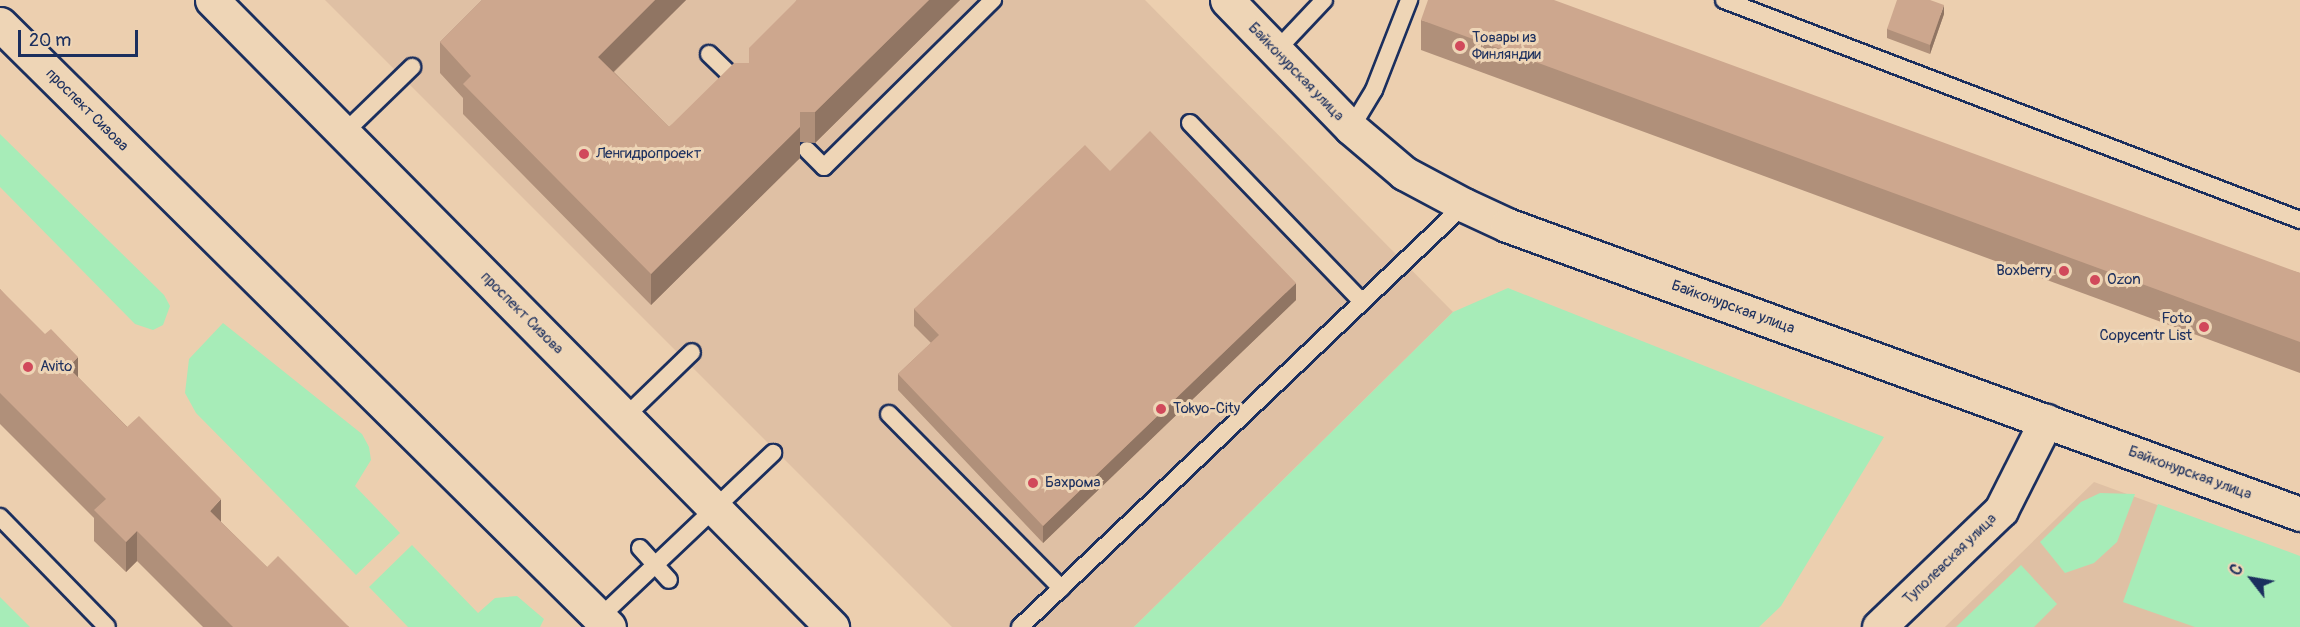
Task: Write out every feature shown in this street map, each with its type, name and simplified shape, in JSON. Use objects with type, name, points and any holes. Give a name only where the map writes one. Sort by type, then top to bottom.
[{"type":"street","name":"проспект Сизова","points":[[212,0],[832,627]]},
{"type":"street","name":"Байконурская улица","points":[[1227,0],[1351,128],[1404,173],[1464,205],[1507,225],[2300,514]]},
{"type":"street","name":"проспект Сизова","points":[[0,24],[600,624]]},
{"type":"street","name":"Туполевская улица","points":[[1879,627],[2001,510],[2046,420]]},
{"type":"lane","points":[[807,150],[824,167],[993,0]]},
{"type":"lane","points":[[1276,51],[1324,0]]},
{"type":"lane","points":[[1351,128],[1374,90],[1409,0]]},
{"type":"lane","points":[[1724,0],[2300,219]]},
{"type":"lane","points":[[709,54],[742,86]]},
{"type":"lane","points":[[344,133],[412,67]]},
{"type":"lane","points":[[1190,123],[1362,302]]},
{"type":"lane","points":[[1020,627],[1464,205]]},
{"type":"lane","points":[[625,417],[692,352]]},
{"type":"lane","points":[[889,414],[1061,588]]},
{"type":"lane","points":[[600,624],[655,565],[772,453]]},
{"type":"lane","points":[[0,518],[107,627]]},
{"type":"lane","points":[[640,548],[669,580]]},
{"type":"shaded area","points":[[325,0],[1145,0],[1453,312],[1134,627],[952,627]]},
{"type":"shaded area","points":[[2094,482],[2300,557],[2300,627],[1945,627]]},
{"type":"green space","points":[[0,134],[164,295],[170,306],[163,325],[153,330],[135,324],[0,187]]},
{"type":"green space","points":[[1508,288],[1884,437],[1781,606],[1759,627],[1134,627],[1453,312]]},
{"type":"green space","points":[[223,323],[362,434],[369,447],[371,460],[355,486],[400,533],[356,575],[196,413],[185,393],[189,359]]},
{"type":"green space","points":[[2100,493],[2135,494],[2117,542],[2094,563],[2065,573],[2040,542],[2081,502]]},
{"type":"green space","points":[[2158,504],[2300,556],[2300,627],[2195,627],[2123,602]]},
{"type":"green space","points":[[412,545],[478,613],[495,598],[517,596],[544,619],[540,627],[408,627],[369,587]]},
{"type":"green space","points":[[2021,565],[2057,604],[2034,627],[1956,627]]},
{"type":"green space","points":[[0,597],[30,627],[0,627]]},
{"type":"building","name":"Ленгидропроект","points":[[482,0],[655,0],[598,57],[669,127],[734,63],[749,63],[749,48],[797,0],[929,0],[815,112],[800,112],[800,127],[651,274],[463,84],[471,76],[440,42]]},
{"type":"building","points":[[1428,0],[1554,0],[2300,273],[2300,342],[1421,20]]},
{"type":"building","points":[[1897,0],[1930,0],[1944,5],[1930,45],[1887,29]]},
{"type":"building","points":[[1150,131],[1296,283],[1043,526],[898,374],[939,335],[914,309],[1085,145],[1110,171]]},
{"type":"building","points":[[0,289],[45,334],[51,329],[78,357],[68,367],[127,427],[139,416],[221,499],[210,511],[267,567],[278,556],[349,627],[233,627],[137,531],[126,542],[94,510],[106,499],[0,393]]},
{"type":"place","name":"Товары из Финляндии","points":[[1460,46]]},
{"type":"place","name":"Ленгидропроект","points":[[584,154]]},
{"type":"place","name":"Boxberry","points":[[2064,271]]},
{"type":"place","name":"Ozon","points":[[2095,280]]},
{"type":"place","name":"Foto Copycentr List","points":[[2204,327]]},
{"type":"place","name":"Avito","points":[[28,367]]},
{"type":"place","name":"Tokyo-City","points":[[1161,409]]},
{"type":"place","name":"Бахрома","points":[[1033,483]]}]
